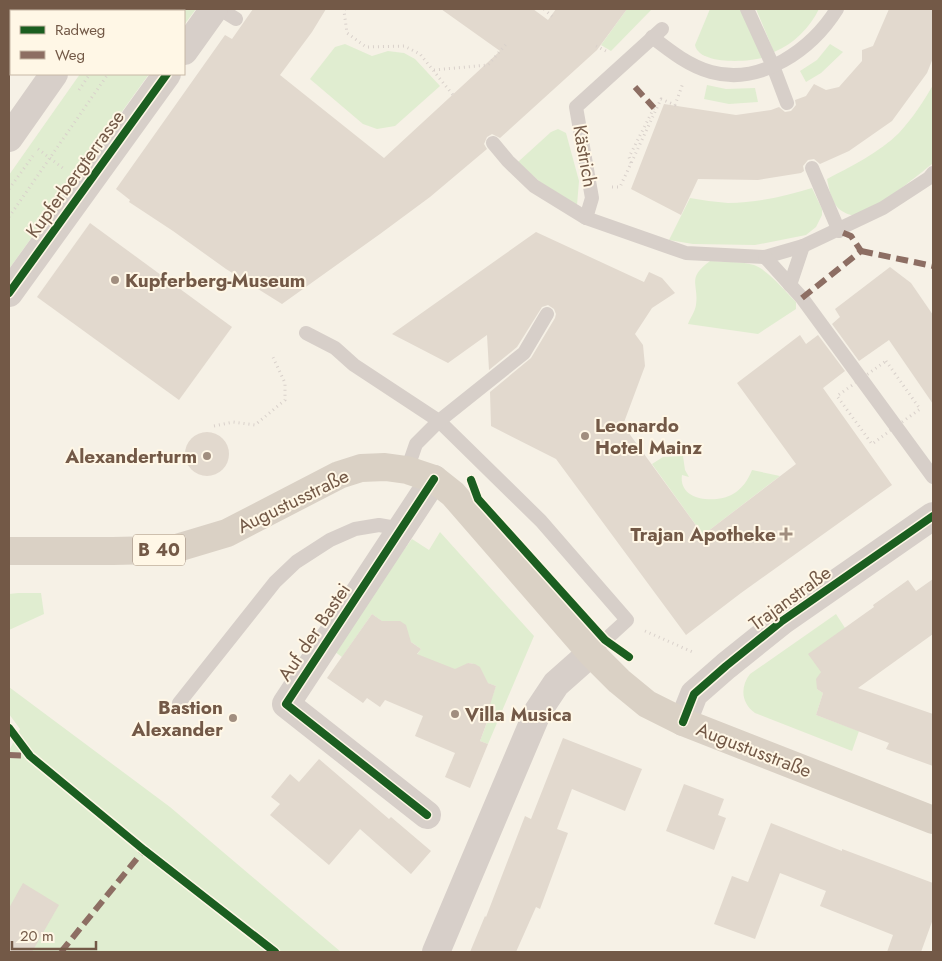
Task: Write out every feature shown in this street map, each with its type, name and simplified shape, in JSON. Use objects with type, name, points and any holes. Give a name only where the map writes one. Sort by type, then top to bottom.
[{"type":"main road","name":"Augustusstraße","points":[[9,551],[122,551],[177,548],[227,533],[339,475],[361,468],[385,467],[407,470],[434,479],[453,494],[591,653],[619,681],[647,704],[683,722],[933,820]]},
{"type":"street","points":[[185,50],[225,14]]},
{"type":"street","points":[[9,138],[53,75]]},
{"type":"street","name":"Kupferbergterrasse","points":[[9,293],[166,75]]},
{"type":"street","name":"Auf der Bastei","points":[[427,815],[286,704],[434,479]]},
{"type":"street","name":"Trajanstraße","points":[[683,722],[694,694],[726,666],[782,621],[933,516]]},
{"type":"street","points":[[436,952],[538,712],[556,684],[591,653]]},
{"type":"lane","points":[[220,9],[225,14]]},
{"type":"lane","points":[[747,9],[773,66],[787,103]]},
{"type":"lane","name":"Kästrich","points":[[586,218],[592,198],[576,107],[657,33],[671,52],[690,63],[712,72],[736,75],[755,72],[773,66],[804,48],[828,24],[837,9]]},
{"type":"lane","points":[[493,143],[508,161],[534,186],[586,218],[686,253],[764,257],[803,246],[884,208],[932,176]]},
{"type":"lane","points":[[812,168],[838,231]]},
{"type":"lane","points":[[790,285],[803,246]]},
{"type":"lane","points":[[764,257],[802,298],[933,477]]},
{"type":"lane","points":[[407,470],[416,444],[438,421],[524,353],[547,314]]},
{"type":"lane","points":[[306,333],[335,348],[354,365],[438,421],[541,521],[628,620],[591,653]]},
{"type":"lane","points":[[179,703],[275,582],[296,562],[330,540],[355,529],[379,525],[402,529]]},
{"type":"path","points":[[345,9],[347,34],[366,47],[404,46],[420,54],[453,94]]},
{"type":"path","points":[[544,9],[556,19]]},
{"type":"path","points":[[433,70],[488,65],[508,42]]},
{"type":"path","points":[[590,189],[620,187],[661,99],[675,105],[690,63]]},
{"type":"path","points":[[9,217],[107,75]]},
{"type":"path","points":[[632,164],[629,157],[654,108]]},
{"type":"path","points":[[38,149],[87,185]]},
{"type":"path","points":[[214,426],[233,422],[255,425],[285,400],[285,383],[272,355]]},
{"type":"path","points":[[628,620],[649,634],[695,653]]},
{"type":"green space","points":[[196,9],[185,24],[185,10],[126,10]]},
{"type":"green space","points":[[627,9],[652,9],[611,51],[601,45]]},
{"type":"green space","points":[[710,9],[742,9],[762,58],[724,61],[705,56],[698,51],[695,45]]},
{"type":"green space","points":[[756,9],[819,9],[801,34],[774,52]]},
{"type":"green space","points":[[345,44],[372,56],[388,51],[404,53],[415,59],[440,86],[395,126],[377,129],[363,124],[310,79],[335,47]]},
{"type":"green space","points":[[830,44],[843,52],[821,73],[806,82],[800,71],[817,60]]},
{"type":"green space","points":[[79,75],[148,75],[9,269],[9,175]]},
{"type":"green space","points":[[707,85],[726,89],[755,88],[758,102],[729,104],[704,99]]},
{"type":"green space","points":[[933,85],[932,164],[880,203],[859,214],[851,215],[839,209],[832,198],[827,179],[883,147],[899,133],[922,104]]},
{"type":"green space","points":[[558,129],[566,133],[579,181],[577,205],[540,182],[518,162],[551,132]]},
{"type":"green space","points":[[812,188],[822,209],[822,215],[816,227],[806,235],[755,245],[693,244],[669,240],[690,198],[723,203],[739,203],[792,194]]},
{"type":"green space","points":[[710,261],[743,263],[759,267],[796,302],[796,309],[758,334],[688,324],[696,305],[696,277],[698,272]]},
{"type":"green space","points":[[683,456],[685,470],[689,477],[682,475],[682,484],[692,495],[700,498],[717,499],[733,494],[744,484],[752,470],[780,476],[703,535],[652,464],[663,457]]},
{"type":"green space","points":[[440,532],[534,636],[488,744],[480,741],[493,707],[489,705],[496,686],[482,681],[482,674],[478,666],[468,663],[459,671],[395,685],[421,649],[372,614],[342,657],[331,649],[412,539],[429,550]]},
{"type":"green space","points":[[41,593],[44,614],[9,630],[9,594]]},
{"type":"green space","points":[[836,614],[845,628],[821,672],[817,689],[823,693],[816,715],[859,731],[852,751],[755,713],[747,705],[743,689],[750,674]]},
{"type":"green space","points":[[9,687],[170,807],[341,952],[9,952],[9,751],[20,729],[9,714]]},
{"type":"building","points":[[253,9],[326,9],[312,32],[280,75],[384,158],[500,51],[441,9],[533,9],[548,20],[556,9],[627,9],[597,50],[500,138],[492,134],[487,137],[484,144],[487,149],[430,197],[282,304],[226,269],[129,202],[130,200],[116,189],[225,35],[232,39]]},
{"type":"building","points":[[889,9],[933,9],[933,58],[927,73],[892,121],[849,151],[820,164],[814,159],[808,160],[803,166],[804,171],[801,173],[758,180],[698,179],[681,215],[631,189],[664,104],[736,115],[779,107],[785,112],[791,111],[796,105],[795,100],[806,96],[814,84],[826,90],[839,87],[862,61],[862,50],[873,46]]},
{"type":"building","points":[[90,223],[232,327],[179,400],[37,297]]},
{"type":"building","name":"Leonardo Hotel Mainz","points":[[536,232],[644,282],[649,272],[662,278],[675,293],[652,308],[635,334],[643,345],[645,366],[623,425],[703,535],[796,464],[737,383],[800,335],[806,344],[818,335],[845,371],[823,388],[892,485],[741,593],[686,635],[556,459],[491,426],[490,392],[531,358],[555,318],[554,309],[548,305],[542,307],[517,347],[489,370],[487,335],[448,363],[392,334]]},
{"type":"building","points":[[890,267],[911,283],[933,315],[933,404],[889,340],[859,361],[832,324],[840,317],[835,309]]},
{"type":"building","name":"Alexanderturm","points":[[203,432],[211,432],[223,438],[229,454],[223,470],[211,476],[203,476],[191,470],[185,458],[185,450],[191,438]]},
{"type":"building","points":[[933,579],[933,634],[858,688],[933,714],[933,766],[886,749],[889,743],[816,715],[823,693],[817,689],[816,679],[821,672],[808,654],[908,580],[916,591]]},
{"type":"building","points":[[372,614],[382,621],[400,621],[406,625],[411,642],[421,649],[417,654],[455,669],[468,663],[475,664],[480,667],[488,683],[496,686],[490,705],[493,706],[480,741],[488,744],[470,788],[445,777],[455,753],[415,736],[423,716],[385,700],[380,707],[367,698],[363,703],[327,678]]},
{"type":"building","points":[[563,738],[642,769],[625,811],[572,789],[557,829],[568,833],[540,909],[536,907],[516,952],[470,952],[486,917],[525,816],[531,819]]},
{"type":"building","points":[[319,759],[389,819],[391,817],[431,851],[411,874],[360,829],[329,865],[270,815],[280,804],[271,797],[290,774],[299,782]]},
{"type":"building","points":[[684,784],[724,799],[718,815],[726,818],[714,850],[666,831]]},
{"type":"building","points":[[771,823],[842,851],[842,849],[933,883],[933,919],[921,952],[887,952],[893,935],[820,906],[826,891],[780,873],[755,939],[714,924],[732,876],[748,882]]},
{"type":"building","points":[[23,883],[59,905],[32,952],[9,952],[9,908]]},
{"type":"marked path","points":[[635,87],[654,108]]},
{"type":"marked path","points":[[802,298],[861,251],[851,236],[839,231]]},
{"type":"marked path","points":[[861,251],[933,266]]},
{"type":"marked path","points":[[9,755],[30,756]]},
{"type":"marked path","points":[[61,952],[144,850]]},
{"type":"cycle path","points":[[9,293],[166,75]]},
{"type":"cycle path","points":[[427,815],[286,704],[434,479]]},
{"type":"cycle path","points":[[471,480],[478,499],[605,640],[629,657]]},
{"type":"cycle path","points":[[683,722],[694,694],[726,666],[782,621],[933,516]]},
{"type":"cycle path","points":[[9,728],[30,756],[144,850],[275,952]]},
{"type":"place","name":"Kupferberg-Museum","points":[[115,280]]},
{"type":"place","name":"Leonardo Hotel Mainz","points":[[585,436]]},
{"type":"place","name":"Alexanderturm","points":[[207,456]]},
{"type":"place","name":"Trajan Apotheke","points":[[786,534]]},
{"type":"place","name":"Villa Musica","points":[[455,714]]},
{"type":"place","name":"Bastion Alexander","points":[[233,718]]}]
